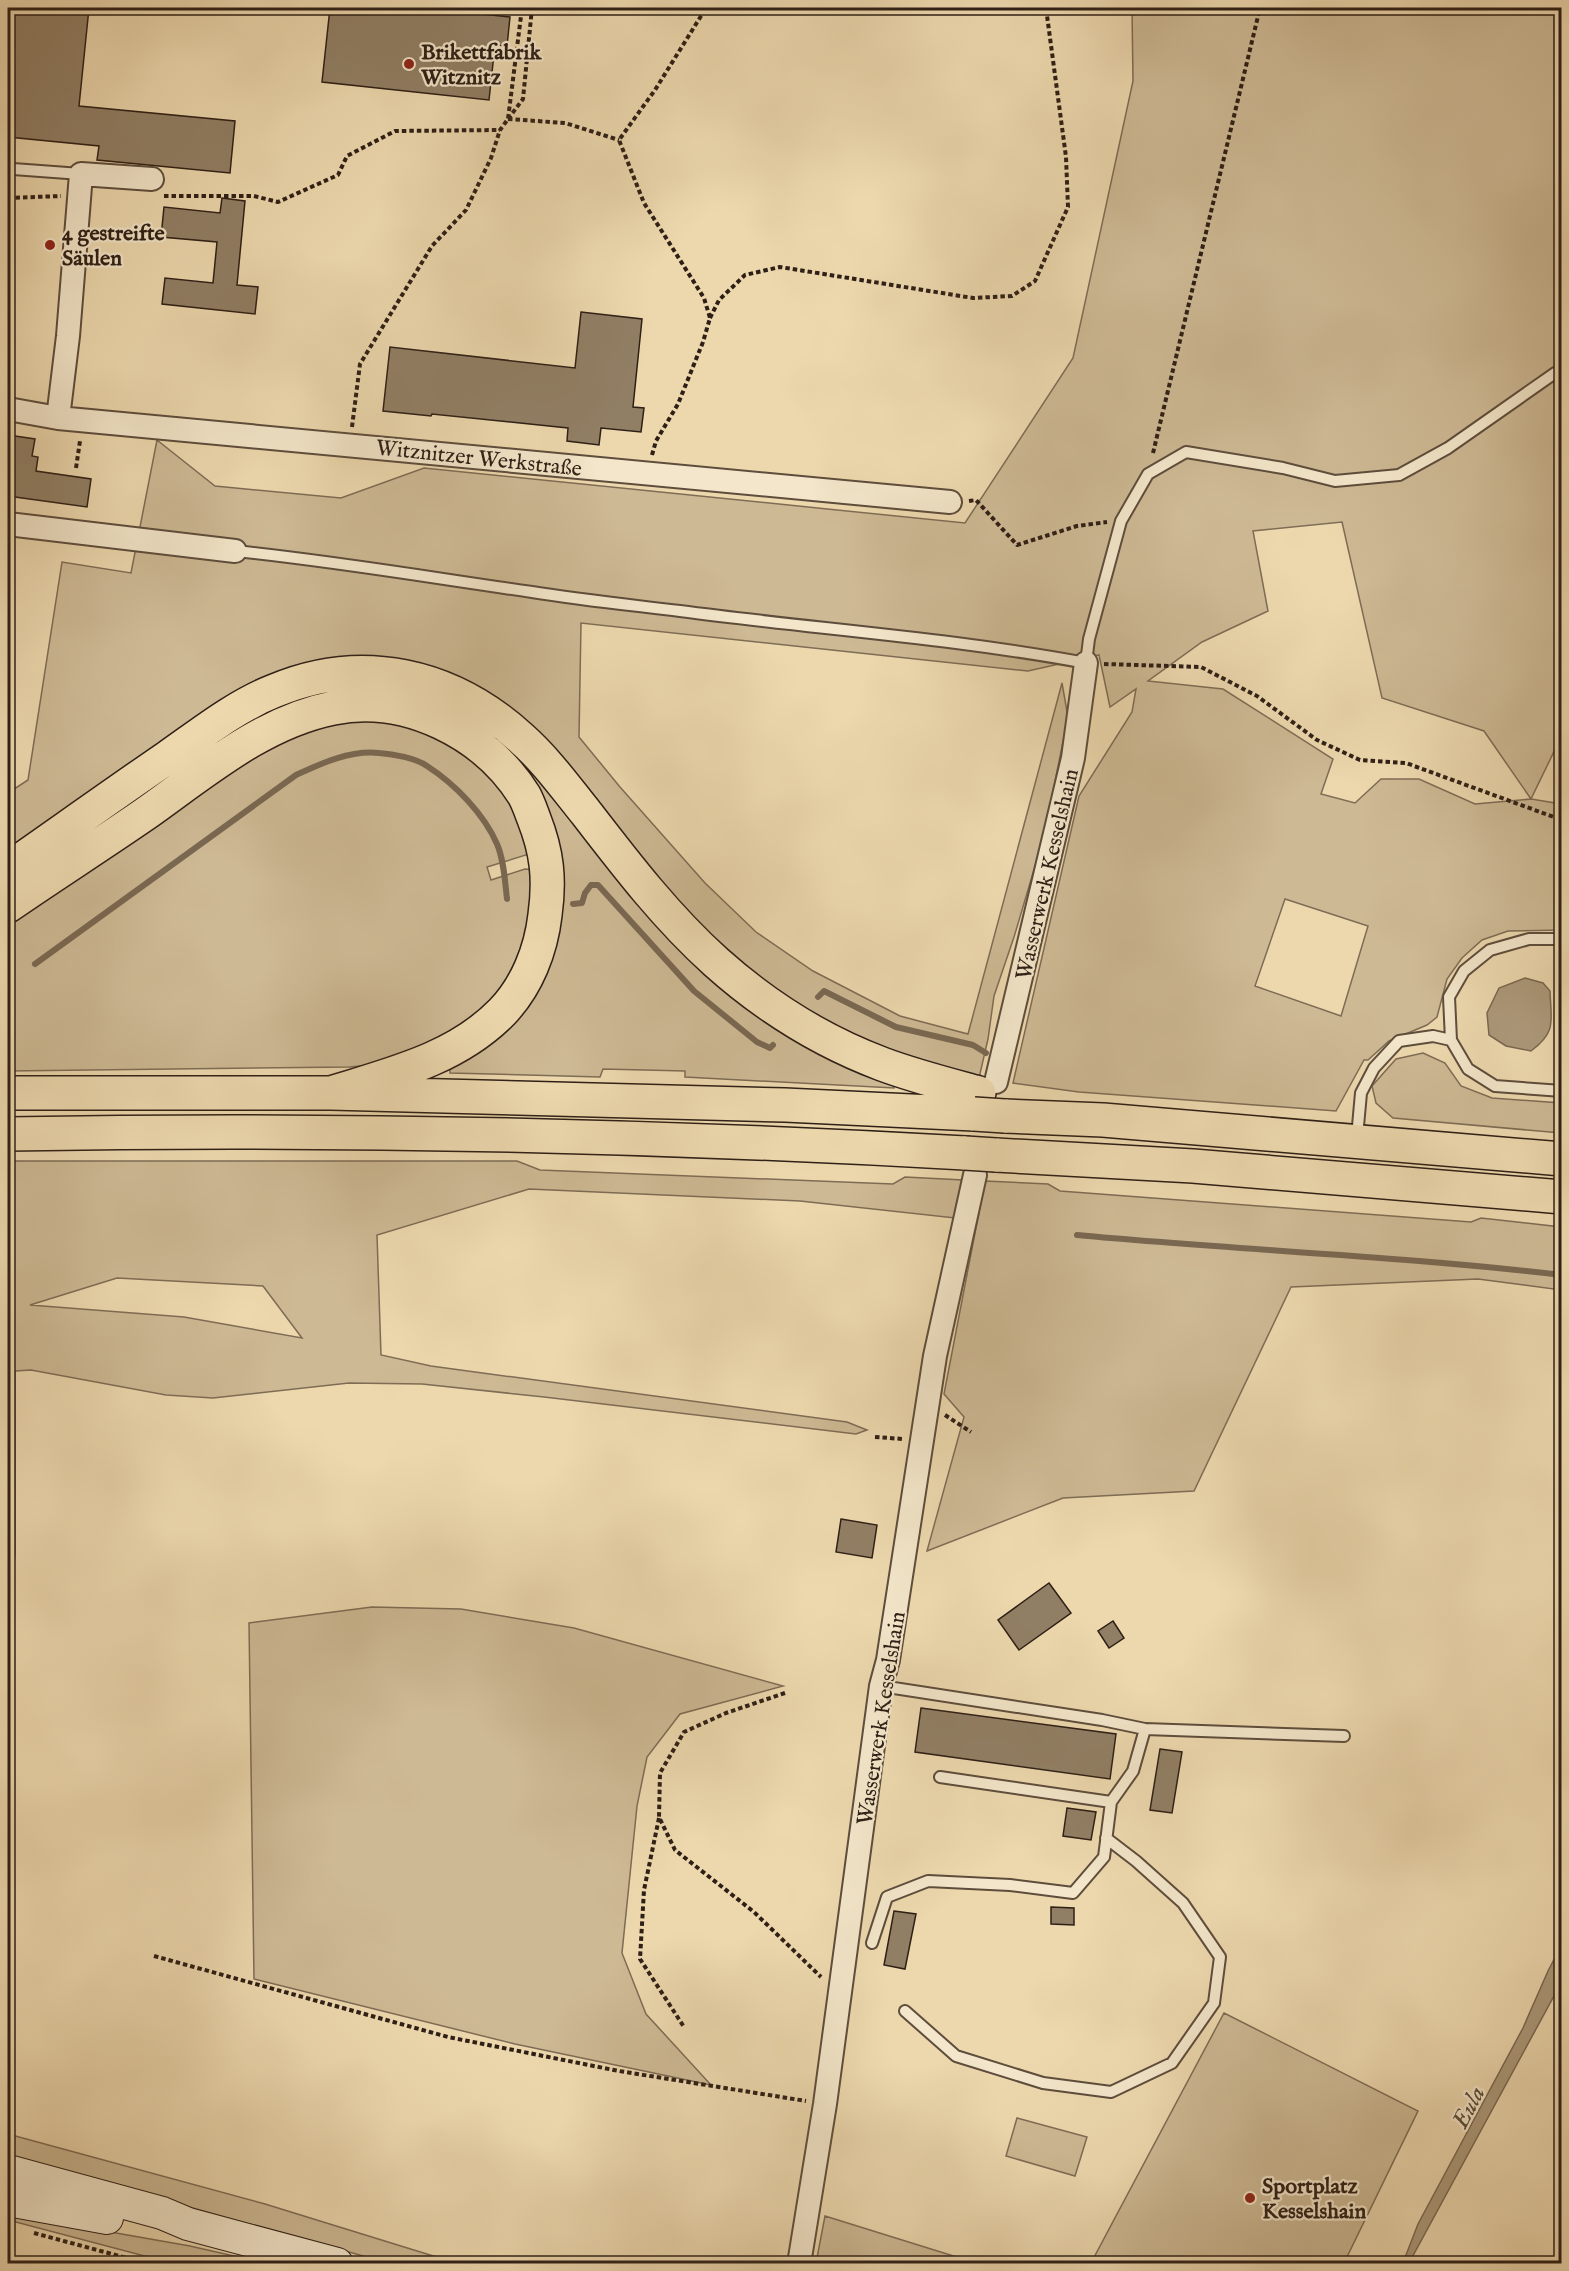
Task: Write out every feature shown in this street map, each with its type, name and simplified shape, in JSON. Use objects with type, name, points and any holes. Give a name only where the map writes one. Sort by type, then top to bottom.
[{"type":"highway","points":[[8,869],[203,733],[272,691],[306,679],[337,673],[384,673],[427,681],[467,698],[522,738],[546,763],[641,882],[682,929],[752,992],[779,1011],[841,1046],[882,1064],[993,1101],[1103,1120],[1562,1159]]},
{"type":"highway","points":[[8,906],[246,743],[284,723],[333,708],[371,705],[415,713],[459,730],[495,758],[525,796],[544,846],[549,890],[542,939],[527,978],[503,1011],[468,1040],[422,1064],[331,1094]]},
{"type":"highway","points":[[8,1093],[331,1094],[786,1105],[993,1101]]},
{"type":"highway","points":[[8,1134],[182,1131],[591,1136],[779,1143],[979,1161],[1193,1166],[1562,1197]]},
{"type":"main road","points":[[8,2171],[162,2213],[188,2224],[336,2264]]},
{"type":"main road","points":[[8,2200],[135,2223],[158,2226],[188,2224]]},
{"type":"street","points":[[58,417],[68,336],[80,185],[156,188]]},
{"type":"street","name":"Witznitzer Werkstraße","points":[[8,410],[84,420],[951,502]]},
{"type":"street","points":[[8,524],[235,551]]},
{"type":"street","name":"Wasserwerk Kesselshain","points":[[993,1101],[1073,758],[1086,663]]},
{"type":"street","name":"Wasserwerk Kesselshain","points":[[799,2264],[825,2104],[881,1686],[888,1660],[935,1356],[979,1161]]},
{"type":"lane","points":[[13,169],[80,185]]},
{"type":"lane","points":[[235,551],[305,558],[536,593],[730,618],[1036,654],[1086,663],[1089,639],[1121,520],[1148,474],[1186,452],[1283,468],[1335,481],[1399,475],[1448,448],[1555,373],[1562,372]]},
{"type":"lane","points":[[1562,939],[1529,939],[1490,950],[1464,971],[1449,997],[1451,1040],[1468,1069],[1495,1086],[1562,1091]]},
{"type":"lane","points":[[1356,1140],[1361,1093],[1374,1068],[1400,1041],[1433,1036],[1451,1040]]},
{"type":"lane","points":[[881,1686],[1102,1720],[1145,1729],[1344,1736]]},
{"type":"lane","points":[[872,1943],[887,1897],[928,1881],[1010,1885],[1073,1893],[1104,1857],[1111,1802],[1133,1771],[1145,1729]]},
{"type":"lane","points":[[940,1777],[1111,1802]]},
{"type":"lane","points":[[905,2011],[956,2056],[1043,2084],[1111,2092],[1172,2063],[1214,2003],[1220,1957],[1183,1903],[1106,1838]]},
{"type":"path","points":[[508,119],[522,8]]},
{"type":"path","points":[[349,444],[360,364],[432,246],[466,210],[491,158],[500,130],[523,99],[532,8]]},
{"type":"path","points":[[619,140],[655,90],[705,8]]},
{"type":"path","points":[[645,474],[656,441],[678,404],[719,300],[745,275],[780,267],[973,298],[1011,296],[1035,281],[1068,207],[1065,157],[1046,8]]},
{"type":"path","points":[[1148,474],[1260,8]]},
{"type":"path","points":[[508,119],[565,123],[619,140]]},
{"type":"path","points":[[156,188],[254,196],[278,202],[338,175],[347,156],[395,131],[500,130]]},
{"type":"path","points":[[619,140],[644,203],[704,298],[710,318]]},
{"type":"path","points":[[8,198],[80,185]]},
{"type":"path","points":[[76,468],[84,420]]},
{"type":"path","points":[[951,502],[976,500],[1017,545],[1077,526],[1121,520]]},
{"type":"path","points":[[1086,663],[1201,667],[1257,696],[1317,740],[1360,760],[1406,763],[1562,820]]},
{"type":"path","points":[[684,2027],[640,1959],[644,1890],[659,1817],[660,1773],[684,1732],[726,1713],[785,1693]]},
{"type":"path","points":[[659,1817],[675,1850],[753,1912],[840,1995]]},
{"type":"path","points":[[154,1956],[448,2037],[619,2071],[825,2104]]},
{"type":"path","points":[[29,2231],[149,2264]]},
{"type":"shaded area","points":[[1132,8],[1561,8],[1562,735],[1531,799],[1561,804],[1561,930],[1508,931],[1482,940],[1462,958],[1447,979],[1437,1017],[1427,1025],[1389,1041],[1368,1060],[1364,1060],[1336,1111],[1079,1092],[1013,1083],[1079,796],[1132,712],[1136,689],[1110,707],[1099,655],[1028,671],[581,623],[579,737],[705,883],[756,932],[813,971],[900,1016],[968,1034],[1062,683],[1068,717],[1044,836],[994,996],[988,1039],[979,1078],[871,1045],[814,1017],[710,941],[581,787],[403,660],[369,656],[331,659],[8,849],[8,793],[28,780],[62,562],[131,573],[157,440],[215,486],[341,498],[424,468],[965,523],[1073,358],[1133,81]],"holes":[[[1342,522],[1382,698],[1484,731],[1531,799],[1475,804],[1419,779],[1381,779],[1355,803],[1321,794],[1333,759],[1223,689],[1148,681],[1202,642],[1268,611],[1253,531]],[[1285,899],[1368,926],[1341,1016],[1255,986]]]},
{"type":"shaded area","points":[[368,684],[505,736],[648,908],[894,1079],[894,1088],[685,1077],[685,1071],[603,1069],[600,1077],[450,1073],[450,1062],[551,944],[518,768],[346,697],[8,894],[8,881],[235,724],[294,696]]},
{"type":"shaded area","points":[[331,719],[400,721],[452,740],[503,784],[531,844],[526,855],[487,867],[491,880],[525,869],[536,870],[526,955],[483,1019],[392,1063],[349,1067],[8,1071],[8,917],[232,766]]},
{"type":"shaded area","points":[[1525,978],[1543,983],[1550,991],[1551,1025],[1549,1032],[1531,1051],[1506,1046],[1489,1035],[1487,1013],[1499,988]]},
{"type":"shaded area","points":[[1423,1053],[1445,1063],[1461,1086],[1492,1098],[1561,1103],[1561,1133],[1393,1118],[1376,1103],[1372,1086],[1396,1059]]},
{"type":"shaded area","points":[[8,1161],[517,1161],[540,1170],[893,1184],[905,1177],[963,1180],[955,1218],[800,1201],[529,1189],[377,1235],[381,1355],[431,1366],[847,1422],[867,1430],[856,1434],[422,1384],[349,1383],[213,1398],[166,1395],[31,1370],[15,1371],[15,1553],[8,1630]],"holes":[[[117,1278],[263,1286],[302,1338],[184,1317],[30,1305]]]},
{"type":"shaded area","points":[[985,1181],[1048,1184],[1060,1191],[1471,1222],[1481,1218],[1561,1227],[1561,1290],[1478,1279],[1291,1287],[1194,1491],[1063,1498],[927,1551],[964,1417],[944,1394]]},
{"type":"shaded area","points":[[372,1607],[461,1609],[574,1628],[783,1686],[680,1714],[647,1757],[637,1806],[622,1953],[646,2014],[711,2085],[515,2044],[254,1979],[249,1623]]},
{"type":"shaded area","points":[[1561,1946],[1561,1983],[1409,2263],[1401,2263],[1418,2224],[1523,2028]]},
{"type":"shaded area","name":"Sportplatz Kesselshain","points":[[1224,2013],[1418,2111],[1344,2263],[1091,2263]]},
{"type":"shaded area","points":[[1017,2118],[1087,2137],[1075,2176],[1006,2156]]},
{"type":"shaded area","points":[[8,2134],[265,2204],[456,2263],[388,2263],[8,2156]]},
{"type":"shaded area","points":[[8,2214],[190,2246],[265,2263],[171,2263],[8,2220]]},
{"type":"shaded area","points":[[825,2216],[976,2263],[816,2263]]},
{"type":"building","points":[[8,8],[89,8],[79,106],[235,121],[230,173],[97,160],[99,146],[8,137]]},
{"type":"building","name":"Brikettfabrik Witznitz","points":[[330,8],[425,8],[510,17],[507,46],[495,45],[489,100],[322,82]]},
{"type":"building","points":[[222,198],[245,201],[237,285],[258,287],[255,314],[162,304],[165,278],[213,283],[217,242],[161,237],[164,207],[220,213]]},
{"type":"building","points":[[581,312],[642,319],[633,407],[644,408],[641,432],[601,428],[599,445],[567,441],[568,428],[383,411],[390,347],[575,368]]},
{"type":"building","points":[[8,435],[35,439],[32,456],[38,457],[36,471],[91,479],[87,507],[8,496]]},
{"type":"building","points":[[841,1519],[877,1525],[872,1558],[836,1552]]},
{"type":"building","points":[[1049,1583],[1071,1613],[1019,1650],[998,1620]]},
{"type":"building","points":[[1113,1621],[1124,1638],[1109,1648],[1098,1631]]},
{"type":"building","points":[[921,1708],[1116,1734],[1110,1779],[915,1752]]},
{"type":"building","points":[[1160,1749],[1182,1752],[1172,1813],[1150,1810]]},
{"type":"building","points":[[1067,1808],[1096,1812],[1091,1840],[1063,1836]]},
{"type":"building","points":[[1051,1907],[1074,1908],[1074,1925],[1051,1924]]},
{"type":"building","points":[[894,1911],[916,1914],[905,1969],[884,1965]]},
{"type":"waterway","points":[[35,964],[296,775],[326,762],[357,753],[385,754],[417,761],[438,773],[458,791],[477,811],[497,844],[503,864],[507,899]]},
{"type":"waterway","points":[[573,904],[582,903],[591,885],[598,885],[694,991],[757,1042],[770,1048],[773,1045]]},
{"type":"waterway","points":[[818,997],[824,991],[896,1027],[973,1045],[986,1053]]},
{"type":"waterway","points":[[1077,1235],[1502,1268],[1562,1275]]},
{"type":"place","name":"Brikettfabrik Witznitz","points":[[409,64]]},
{"type":"place","name":"4 gestreifte Säulen","points":[[50,245]]},
{"type":"place","name":"Sportplatz Kesselshain","points":[[1250,2198]]},
{"type":"water label","name":"Eula","points":[[1468,2107]]}]
